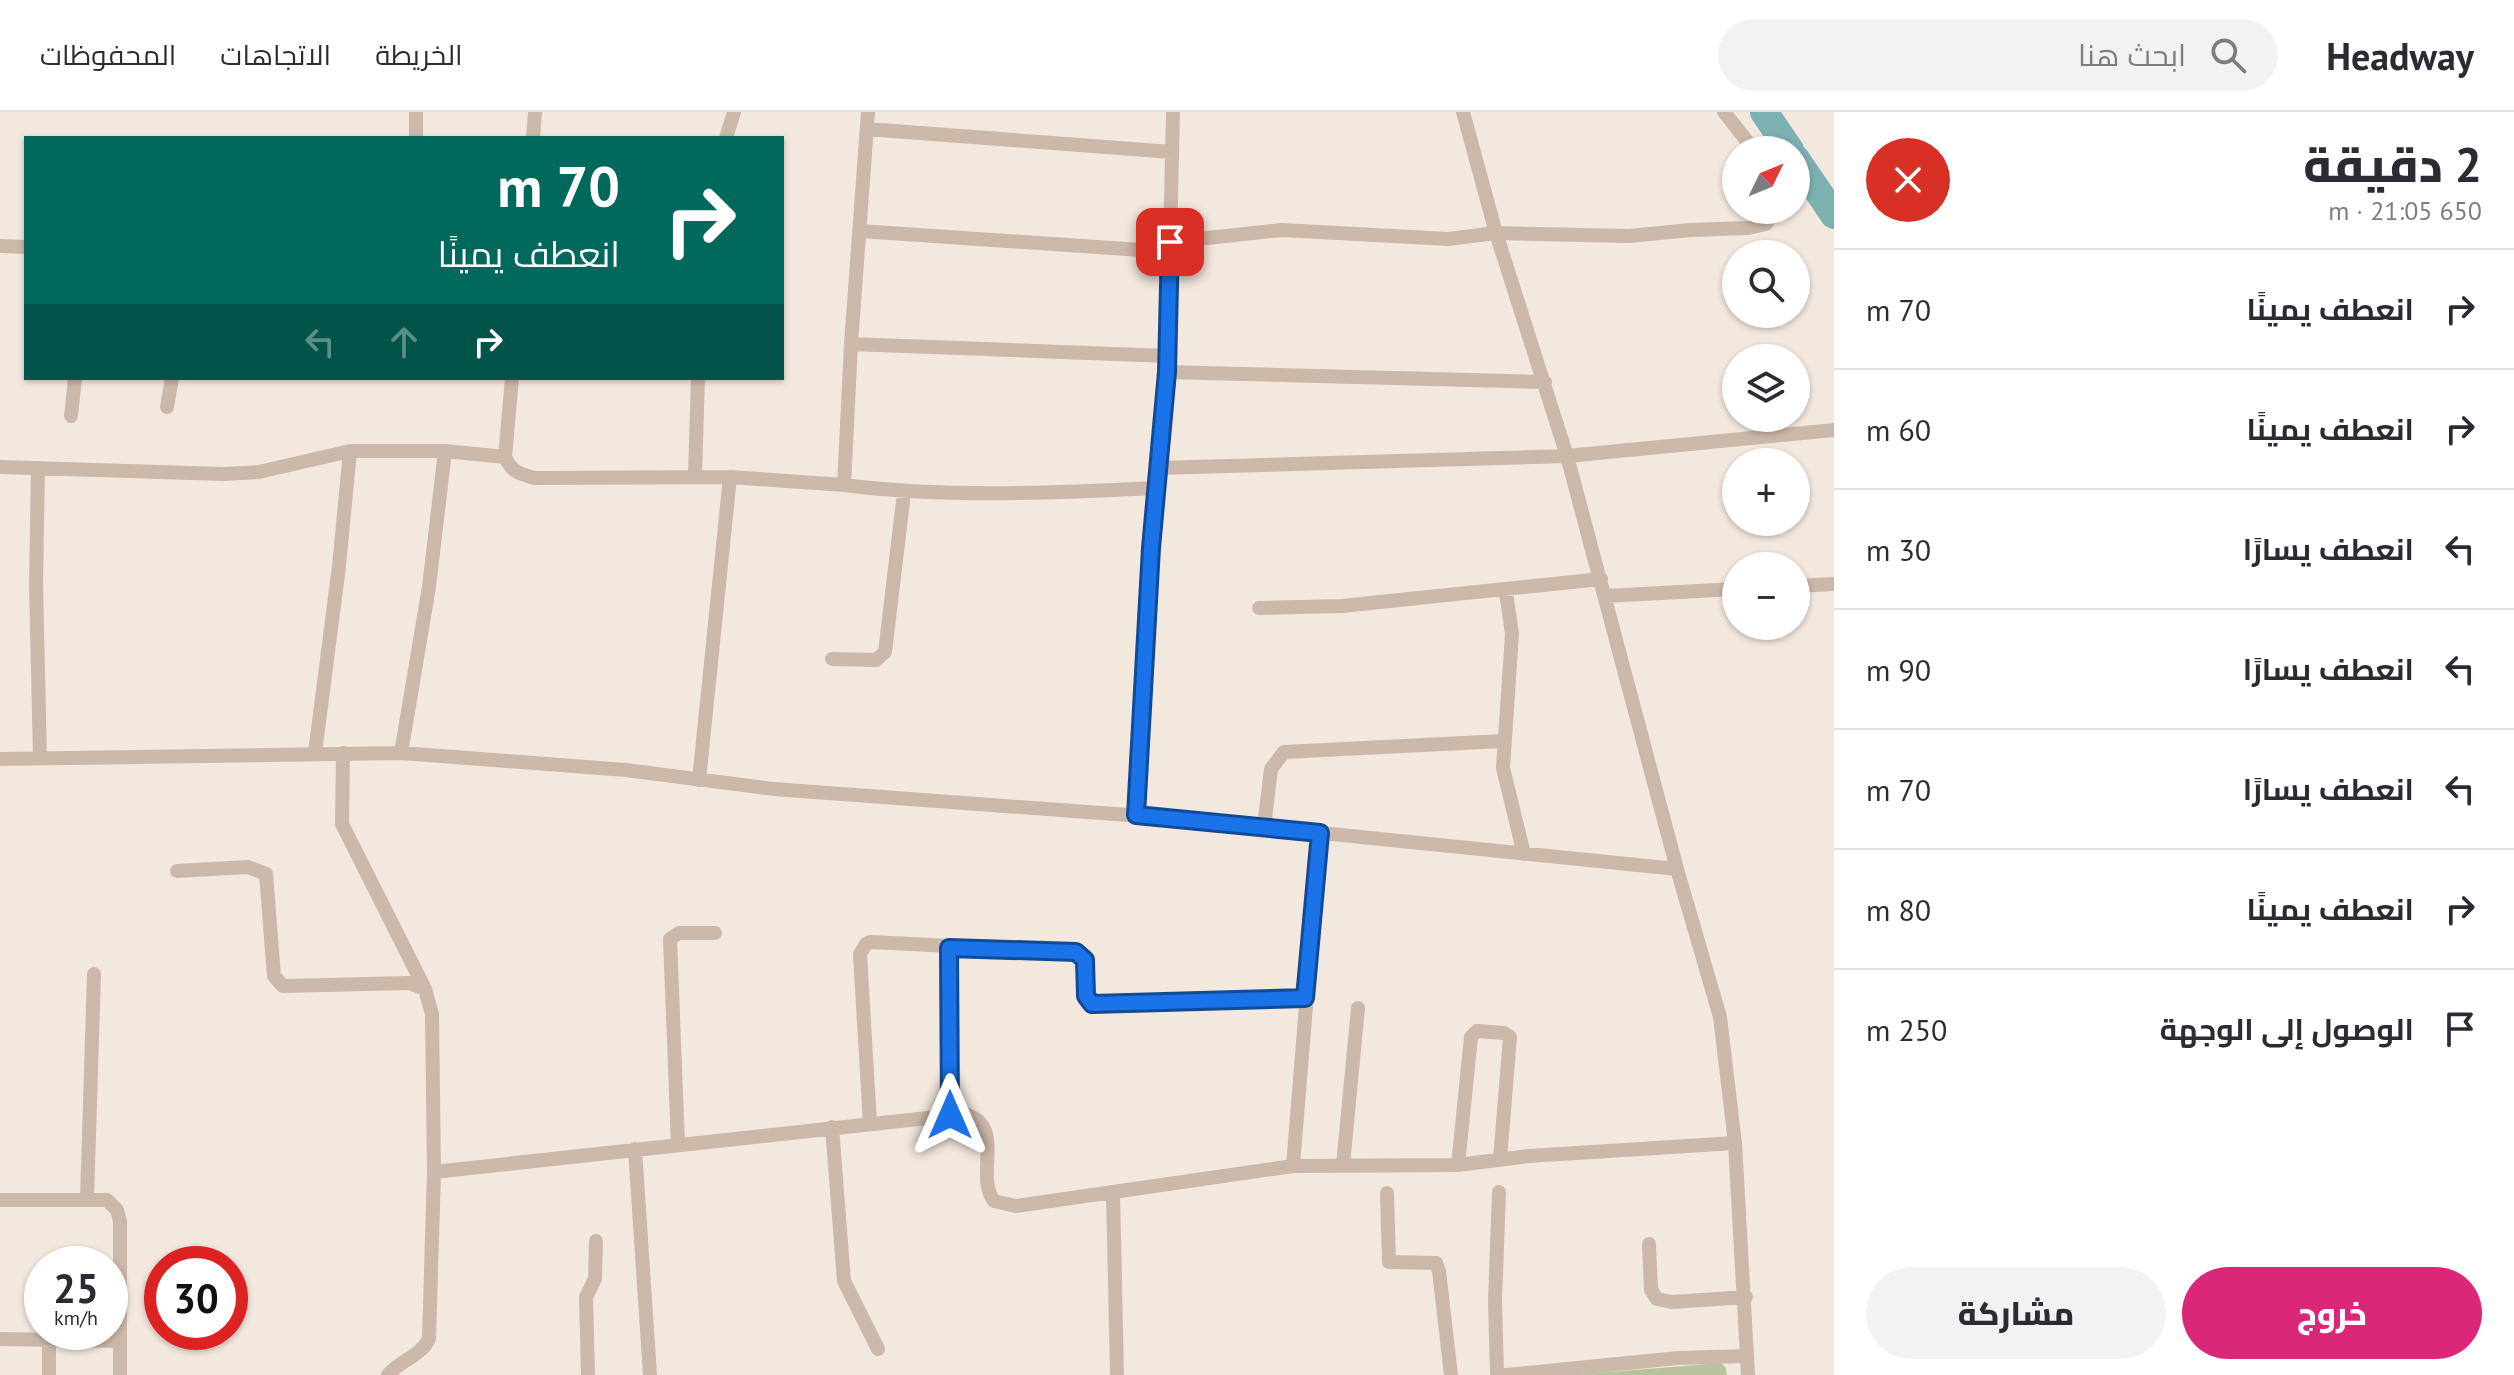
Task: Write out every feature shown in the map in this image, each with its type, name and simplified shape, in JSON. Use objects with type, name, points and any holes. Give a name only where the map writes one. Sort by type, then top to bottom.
[{"type":"street","points":[[416,112],[416,136]]},
{"type":"street","points":[[533,136],[535,112]]},
{"type":"street","points":[[727,136],[734,112]]},
{"type":"street","points":[[844,485],[868,112]]},
{"type":"street","points":[[1136,815],[1155,488],[1167,372],[1173,112]]},
{"type":"street","points":[[1463,112],[1496,233],[1567,456],[1677,869],[1720,1017],[1735,1143],[1748,1375]]},
{"type":"street","points":[[1724,112],[1743,136]]},
{"type":"street","points":[[867,129],[1172,152]]},
{"type":"street","points":[[860,231],[1171,247],[1282,230],[1448,239],[1496,233],[1629,236],[1748,228],[1766,224]]},
{"type":"street","points":[[0,246],[24,247]]},
{"type":"street","points":[[851,344],[1167,356]]},
{"type":"street","points":[[1167,372],[1545,382]]},
{"type":"street","points":[[71,416],[75,380]]},
{"type":"street","points":[[167,407],[172,380]]},
{"type":"street","points":[[512,380],[505,457],[510,468],[517,473],[535,478],[695,475],[844,485],[904,493],[1155,488]]},
{"type":"street","points":[[695,475],[698,380]]},
{"type":"street","points":[[1158,468],[1567,456],[1834,430]]},
{"type":"street","points":[[0,467],[259,472],[350,451],[445,451],[505,457]]},
{"type":"street","points":[[315,753],[350,451]]},
{"type":"street","points":[[401,753],[429,587],[445,451]]},
{"type":"street","points":[[38,468],[36,584],[40,758]]},
{"type":"street","points":[[699,780],[730,477]]},
{"type":"street","points":[[832,659],[876,660],[885,652],[904,493]]},
{"type":"street","points":[[1259,608],[1342,606],[1506,592],[1601,579]]},
{"type":"street","points":[[1810,585],[1834,584]]},
{"type":"street","points":[[1605,596],[1722,590]]},
{"type":"street","points":[[1506,592],[1512,634],[1503,768],[1524,854]]},
{"type":"street","points":[[1264,827],[1271,769],[1284,752],[1503,741]]},
{"type":"street","points":[[343,753],[342,824],[425,989],[432,1014],[434,1172],[429,1339],[417,1354],[395,1366],[388,1375]]},
{"type":"street","points":[[0,759],[401,753],[554,764],[774,789],[1136,815],[1677,869]]},
{"type":"street","points":[[1293,1166],[1320,833]]},
{"type":"street","points":[[177,871],[248,867],[266,874],[274,976],[283,986],[409,983],[425,989]]},
{"type":"street","points":[[678,1144],[670,939],[679,933],[715,933]]},
{"type":"street","points":[[870,1124],[862,949],[870,942],[1076,952],[1085,960],[1086,996],[1092,1004],[1305,998]]},
{"type":"street","points":[[949,948],[950,1115]]},
{"type":"street","points":[[87,1200],[94,974]]},
{"type":"street","points":[[1343,1165],[1358,1008]]},
{"type":"street","points":[[1458,1165],[1471,1037],[1477,1031],[1504,1033],[1510,1037],[1500,1159]]},
{"type":"street","points":[[434,1172],[950,1115],[975,1117],[983,1124],[988,1136],[987,1189],[994,1201],[1016,1206],[1293,1166],[1458,1165],[1500,1159],[1735,1143]]},
{"type":"street","points":[[832,1127],[844,1281],[878,1349]]},
{"type":"street","points":[[635,1149],[650,1375]]},
{"type":"street","points":[[1113,1192],[1117,1375]]},
{"type":"street","points":[[1497,1375],[1495,1301],[1499,1192]]},
{"type":"street","points":[[1387,1193],[1389,1262],[1436,1263],[1439,1271],[1451,1375]]},
{"type":"street","points":[[0,1200],[107,1200],[117,1210],[120,1246]]},
{"type":"street","points":[[588,1375],[586,1297],[595,1279],[596,1241]]},
{"type":"street","points":[[1649,1244],[1651,1290],[1657,1299],[1672,1302],[1746,1297]]},
{"type":"street","points":[[0,1339],[24,1339]]},
{"type":"street","points":[[49,1350],[49,1375]]},
{"type":"street","points":[[120,1350],[120,1375]]},
{"type":"street","points":[[1506,1375],[1678,1358],[1747,1356]]},
{"type":"green space","points":[[1721,1363],[1727,1375],[1573,1375]]},
{"type":"waterway","points":[[1764,112],[1780,136]]},
{"type":"waterway","points":[[1810,180],[1834,215]]},
{"type":"route","points":[[950,1115],[949,948],[1082,954],[1085,960],[1086,996],[1092,1004],[1305,998],[1320,833],[1136,815],[1155,488],[1167,372],[1170,242]]}]
